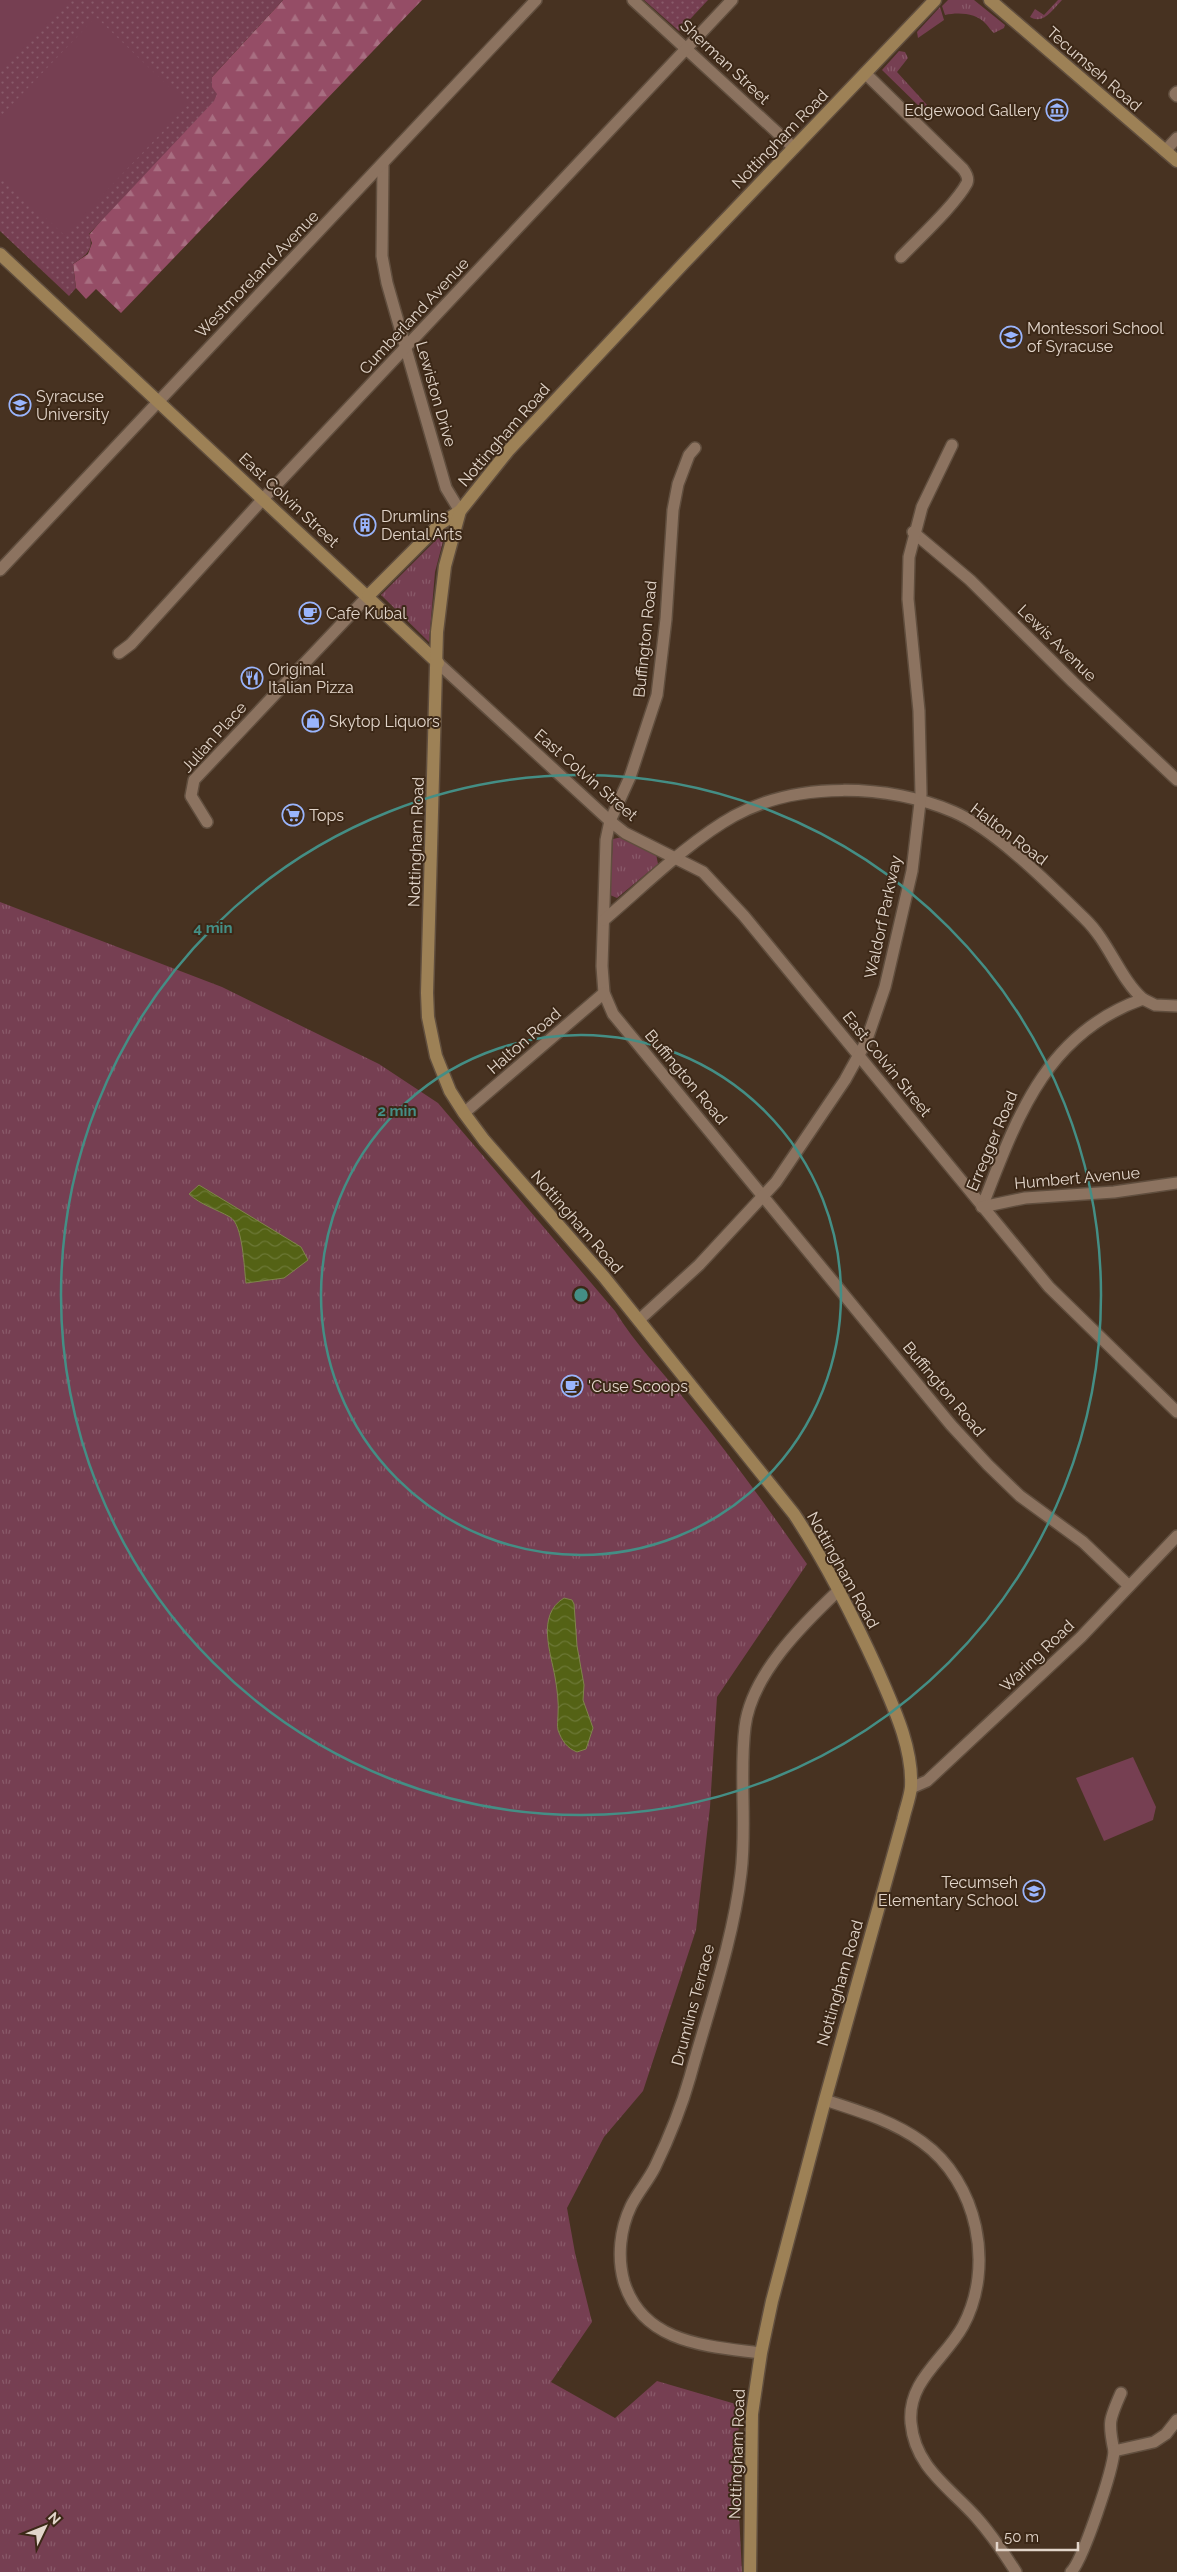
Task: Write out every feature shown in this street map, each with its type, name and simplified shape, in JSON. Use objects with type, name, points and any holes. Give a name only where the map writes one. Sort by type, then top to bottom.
[{"type":"street","name":"Westmoreland Avenue","points":[[0,570],[536,0]]},
{"type":"street","name":"Sherman Street","points":[[633,0],[794,148]]},
{"type":"street","name":"Cumberland Avenue","points":[[119,653],[131,644],[263,499],[732,0]]},
{"type":"street","name":"Nottingham Road","points":[[750,2572],[752,2414],[761,2353],[772,2301],[825,2100],[911,1788],[904,1740],[891,1700],[839,1590],[794,1514],[639,1320],[484,1140],[450,1091],[436,1056],[428,1017],[440,597],[445,566],[460,511],[508,451],[935,0]]},
{"type":"street","name":"Tecumseh Road","points":[[990,0],[1177,161]]},
{"type":"street","points":[[865,73],[968,176],[968,182],[902,257]]},
{"type":"street","points":[[1177,92],[1175,94],[1177,96]]},
{"type":"street","points":[[1165,151],[1177,138]]},
{"type":"street","name":"Lewiston Drive","points":[[383,164],[382,256],[387,282],[446,488],[460,511]]},
{"type":"street","name":"East Colvin Street","points":[[0,254],[610,822],[626,833],[703,872],[738,909],[1049,1287],[1177,1412]]},
{"type":"street","name":"Waldorf Parkway","points":[[639,1320],[699,1265],[763,1198],[845,1080],[859,1056],[885,987],[898,940],[912,871],[920,801],[919,711],[908,599],[909,558],[913,532],[922,507],[952,445]]},
{"type":"street","name":"Buffington Road","points":[[695,448],[678,484],[673,510],[666,620],[657,694],[630,776],[610,822],[606,840],[602,966],[604,993],[613,1014],[951,1425],[1020,1496],[1083,1542],[1129,1586]]},
{"type":"street","name":"Julian Place","points":[[207,822],[191,796],[194,780],[368,596],[440,524],[460,511]]},
{"type":"street","name":"Lewis Avenue","points":[[913,532],[970,580],[1073,682],[1177,780]]},
{"type":"street","name":"Halton Road","points":[[604,920],[712,830],[734,816],[768,801],[811,792],[852,791],[903,796],[955,812],[1020,858],[1087,921],[1104,940],[1143,999]]},
{"type":"street","name":"Halton Road","points":[[464,1113],[604,993]]},
{"type":"street","points":[[1143,999],[1154,1005],[1177,1006]]},
{"type":"street","name":"Erregger Road","points":[[982,1207],[1016,1120],[1032,1090],[1078,1037],[1105,1015],[1143,999]]},
{"type":"street","name":"Humbert Avenue","points":[[982,1207],[1025,1198],[1114,1192],[1177,1184]]},
{"type":"street","name":"Waring Road","points":[[911,1788],[927,1781],[1081,1637],[1177,1536]]},
{"type":"street","name":"Drumlins Terrace","points":[[761,2353],[682,2340],[662,2332],[630,2296],[624,2281],[620,2257],[622,2232],[631,2206],[652,2174],[684,2100],[729,1936],[742,1873],[745,1728],[752,1698],[770,1667],[810,1617],[839,1590]]},
{"type":"street","points":[[825,2100],[899,2127],[923,2142],[940,2158],[959,2184],[972,2215],[978,2236],[980,2261],[973,2304],[962,2328],[921,2380],[914,2394],[911,2423],[916,2448],[922,2461],[976,2516],[1016,2572]]},
{"type":"street","points":[[1071,2572],[1078,2566],[1085,2549],[1114,2451],[1109,2428],[1110,2417],[1121,2393]]},
{"type":"street","points":[[1114,2451],[1154,2442],[1166,2434],[1177,2420]]},
{"type":"green space","points":[[0,0],[283,0],[212,77],[212,87],[217,94],[214,101],[89,234],[91,244],[88,252],[73,264],[76,288],[69,296],[0,231]]},
{"type":"green space","points":[[0,0],[69,0],[0,72]]},
{"type":"green space","points":[[283,0],[422,0],[121,313],[96,289],[86,299],[76,288],[73,264],[88,254],[92,243],[89,235],[212,87],[212,77]]},
{"type":"green space","points":[[644,0],[708,0],[679,31]]},
{"type":"green space","points":[[948,0],[974,0],[1005,25],[1004,28],[994,33],[982,20],[972,16],[961,14],[945,15],[942,6]]},
{"type":"green space","points":[[1058,0],[1062,0],[1044,18],[1035,19],[1030,17],[1035,9],[1044,15]]},
{"type":"green space","points":[[940,7],[944,20],[918,38],[917,32]]},
{"type":"green space","points":[[96,17],[188,105],[64,235],[0,174],[0,117]]},
{"type":"green space","points":[[899,51],[905,52],[908,58],[897,72],[927,105],[924,111],[882,70]]},
{"type":"green space","points":[[446,530],[435,572],[429,642],[381,595]]},
{"type":"green space","points":[[622,837],[656,854],[658,864],[617,898],[610,895],[613,839]]},
{"type":"green space","points":[[0,902],[222,987],[379,1064],[438,1103],[615,1311],[640,1346],[733,1461],[807,1564],[717,1697],[710,1807],[696,1930],[643,2091],[604,2137],[567,2208],[575,2253],[592,2322],[551,2382],[615,2418],[657,2381],[739,2405],[738,2494],[742,2572],[0,2572]]},
{"type":"green space","points":[[1133,1757],[1156,1807],[1153,1820],[1104,1841],[1076,1778]]},
{"type":"water","points":[[199,1185],[301,1247],[308,1260],[284,1278],[246,1283],[238,1228],[230,1217],[189,1194]]},
{"type":"water","points":[[564,1598],[572,1600],[574,1604],[577,1646],[584,1685],[583,1700],[593,1728],[586,1749],[577,1752],[565,1744],[558,1730],[557,1691],[548,1635],[550,1614],[555,1605]]},
{"type":"place","name":"Edgewood Gallery","points":[[1057,110]]},
{"type":"place","name":"Montessori School of Syracuse","points":[[1011,337]]},
{"type":"place","name":"Syracuse University","points":[[20,405]]},
{"type":"place","name":"Drumlins Dental Arts","points":[[365,525]]},
{"type":"place","name":"Cafe Kubal","points":[[310,613]]},
{"type":"place","name":"Original Italian Pizza","points":[[252,678]]},
{"type":"place","name":"Skytop Liquors","points":[[313,721]]},
{"type":"place","name":"Tops","points":[[293,815]]},
{"type":"place","name":"'Cuse Scoops","points":[[572,1386]]},
{"type":"place","name":"Tecumseh Elementary School","points":[[1034,1891]]}]
